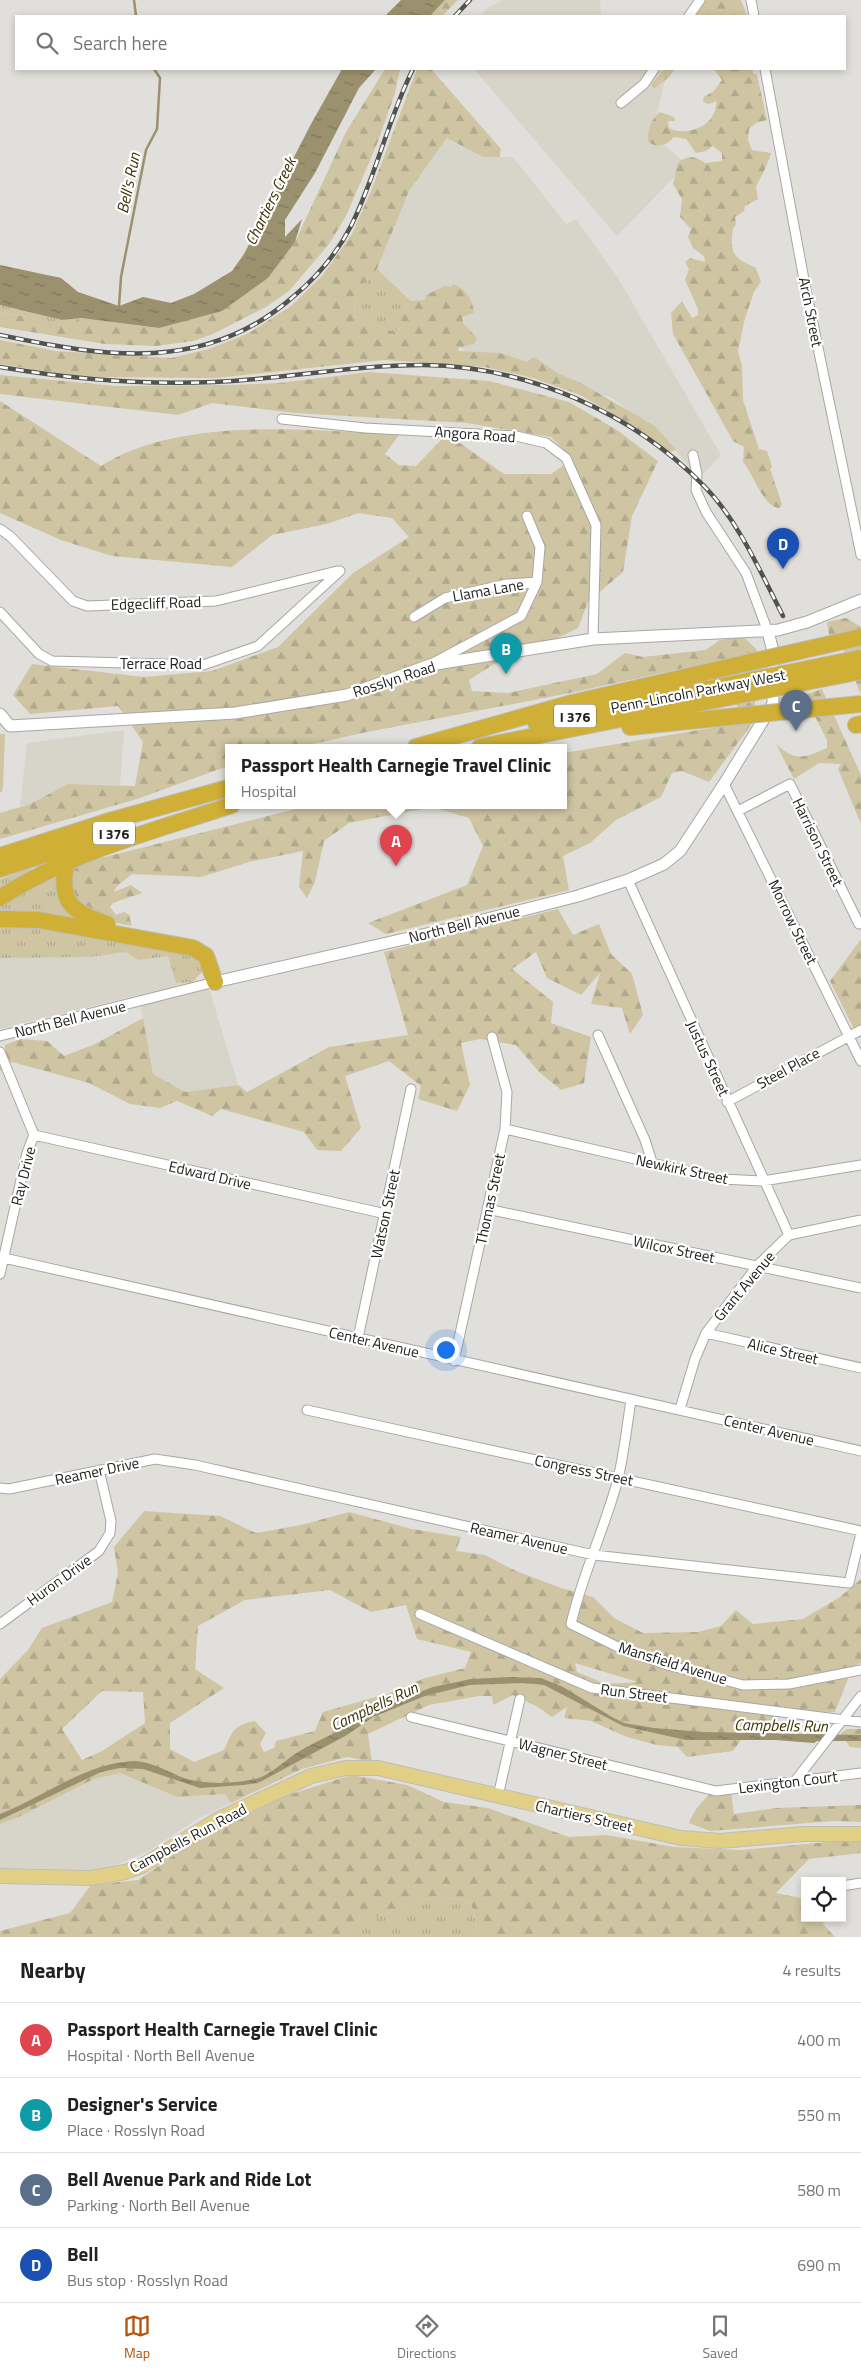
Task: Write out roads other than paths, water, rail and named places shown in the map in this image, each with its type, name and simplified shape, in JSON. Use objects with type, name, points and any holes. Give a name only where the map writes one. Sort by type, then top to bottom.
[{"type":"highway","points":[[427,744],[572,703],[861,637]]},
{"type":"highway","name":"Penn-Lincoln Parkway West","points":[[495,744],[734,690],[861,658]]},
{"type":"highway","name":"Penn-Lincoln Parkway West","points":[[433,744],[734,690],[861,671]]},
{"type":"highway","points":[[521,739],[861,704]]},
{"type":"highway","name":"I 376","points":[[0,856],[225,789]]},
{"type":"highway","name":"I 376","points":[[0,869],[110,834],[225,802]]},
{"type":"highway","points":[[0,898],[67,862],[100,848],[225,807]]},
{"type":"highway","points":[[0,852],[49,840]]},
{"type":"highway","points":[[67,862],[64,890],[68,901],[75,909],[108,924],[190,940],[203,945],[213,956],[216,968],[215,982]]},
{"type":"highway","points":[[0,919],[39,920],[193,948],[206,956],[215,982]]},
{"type":"main road","name":"Chartiers Street","points":[[311,1776],[346,1768],[370,1768],[647,1831],[700,1840],[740,1841],[803,1834],[861,1834]]},
{"type":"main road","name":"Campbells Run Road","points":[[0,1876],[90,1878],[125,1872],[142,1866],[217,1820],[311,1776]]},
{"type":"street","points":[[690,15],[700,0]]},
{"type":"street","points":[[751,0],[754,15]]},
{"type":"street","points":[[621,103],[644,84],[653,70]]},
{"type":"street","name":"Arch Street","points":[[765,70],[807,294],[861,554]]},
{"type":"street","name":"Angora Road","points":[[282,419],[365,428],[516,436],[546,443],[566,458],[596,525],[593,639]]},
{"type":"street","points":[[693,456],[697,474],[696,490],[706,512],[746,573],[768,632]]},
{"type":"street","name":"Llama Lane","points":[[430,665],[522,616],[538,582],[540,548],[527,516]]},
{"type":"street","name":"Edgecliff Road","points":[[0,529],[12,538],[73,601],[87,606],[216,601],[340,571]]},
{"type":"street","name":"Terrace Road","points":[[0,612],[39,654],[52,661],[203,665],[258,646],[340,571]]},
{"type":"street","name":"Llama Lane","points":[[414,617],[445,598],[507,584],[538,582]]},
{"type":"street","name":"Rosslyn Road","points":[[0,714],[10,726],[235,713],[346,695],[430,665],[593,639],[768,632],[807,622],[861,600]]},
{"type":"street","name":"North Bell Avenue","points":[[0,1036],[215,982],[444,930],[578,896],[628,880],[664,864],[680,851],[773,704],[773,651],[768,632]]},
{"type":"street","name":"Morrow Street","points":[[724,784],[861,1061]]},
{"type":"street","name":"Harrison Street","points":[[738,811],[790,784],[859,924]]},
{"type":"street","name":"Justus Street","points":[[628,880],[789,1236]]},
{"type":"street","name":"Steel Place","points":[[728,1102],[848,1035],[861,1030]]},
{"type":"street","points":[[598,1035],[645,1140],[652,1162]]},
{"type":"street","name":"Thomas Street","points":[[454,1361],[505,1129],[507,1092],[492,1037]]},
{"type":"street","name":"Ray Drive","points":[[0,1052],[34,1136],[27,1154],[0,1274]]},
{"type":"street","name":"Watson Street","points":[[358,1338],[412,1089]]},
{"type":"street","name":"Newkirk Street","points":[[505,1129],[721,1179],[763,1182],[861,1165]]},
{"type":"street","name":"Edward Drive","points":[[34,1136],[386,1214]]},
{"type":"street","name":"Wilcox Street","points":[[487,1210],[861,1288]]},
{"type":"street","points":[[789,1236],[861,1220]]},
{"type":"street","name":"Grant Avenue","points":[[680,1409],[695,1359],[706,1333],[758,1265],[789,1236]]},
{"type":"street","name":"Center Avenue","points":[[4,1258],[454,1361],[861,1450]]},
{"type":"street","name":"Alice Street","points":[[706,1333],[861,1368]]},
{"type":"street","name":"Mansfield Avenue","points":[[631,1400],[618,1478],[594,1555],[575,1605],[571,1624],[624,1650],[668,1665],[743,1685],[789,1684],[861,1670]]},
{"type":"street","name":"Congress Street","points":[[307,1410],[861,1532]]},
{"type":"street","name":"Reamer Drive","points":[[0,1488],[9,1489],[154,1459],[194,1465]]},
{"type":"street","name":"Reamer Avenue","points":[[194,1465],[594,1555],[849,1583],[861,1532]]},
{"type":"street","name":"Huron Drive","points":[[0,1624],[100,1551],[110,1533],[111,1521],[99,1470]]},
{"type":"street","name":"Run Street","points":[[420,1614],[592,1688],[842,1718],[861,1722]]},
{"type":"street","points":[[794,1781],[861,1696]]},
{"type":"street","points":[[498,1796],[512,1742],[520,1699]]},
{"type":"street","name":"Wagner Street","points":[[411,1717],[716,1791]]},
{"type":"street","name":"Lexington Court","points":[[716,1791],[861,1774]]},
{"type":"street","points":[[846,1885],[861,1883]]},
{"type":"water","points":[[401,0],[445,0],[431,15],[386,15]]},
{"type":"water","points":[[341,70],[375,70],[359,88],[315,173],[285,220],[285,237],[302,219],[295,242],[268,278],[222,311],[159,328],[81,318],[62,320],[0,305],[0,265],[61,278],[78,292],[119,306],[143,297],[171,303],[194,294],[232,271],[244,254],[311,124]]},
{"type":"water","points":[[541,1678],[563,1687],[624,1723],[654,1728],[704,1732],[861,1735],[861,1741],[817,1741],[814,1743],[775,1740],[686,1740],[623,1726],[544,1685],[525,1683],[469,1685],[425,1696],[373,1717],[347,1735],[260,1782],[200,1788],[143,1769],[120,1768],[101,1772],[0,1820],[0,1814],[65,1782],[82,1774],[116,1763],[134,1761],[146,1763],[190,1780],[228,1783],[256,1779],[300,1751],[339,1731],[345,1725],[365,1714],[433,1687],[471,1679]]},
{"type":"waterway","name":"Bell's Run","points":[[134,0],[136,15]]},
{"type":"waterway","name":"Bell's Run","points":[[119,306],[121,277],[146,150],[157,129],[160,78],[155,70]]},
{"type":"railway","points":[[456,15],[470,0]]},
{"type":"railway","points":[[0,335],[78,349],[116,353],[153,353],[190,348],[226,338],[260,321],[311,281],[333,255],[345,236],[360,207],[396,108],[413,70]]},
{"type":"railway","points":[[0,367],[106,380],[187,383],[240,380],[371,367],[423,365],[462,367],[538,384],[575,398],[611,415],[644,436],[704,486],[728,515],[738,531],[783,616]]},
{"type":"place","name":"Bell","points":[[783,569]]},
{"type":"place","name":"Designer's Service","points":[[506,674]]},
{"type":"place","name":"Bell Avenue Park and Ride Lot","points":[[796,731]]},
{"type":"place","name":"Passport Health Carnegie Travel Clinic","points":[[396,866]]},
{"type":"water label","name":"Chartiers Creek","points":[[270,201]]},
{"type":"water label","name":"Campbells Run","points":[[374,1706]]},
{"type":"water label","name":"Campbells Run","points":[[781,1725]]}]
